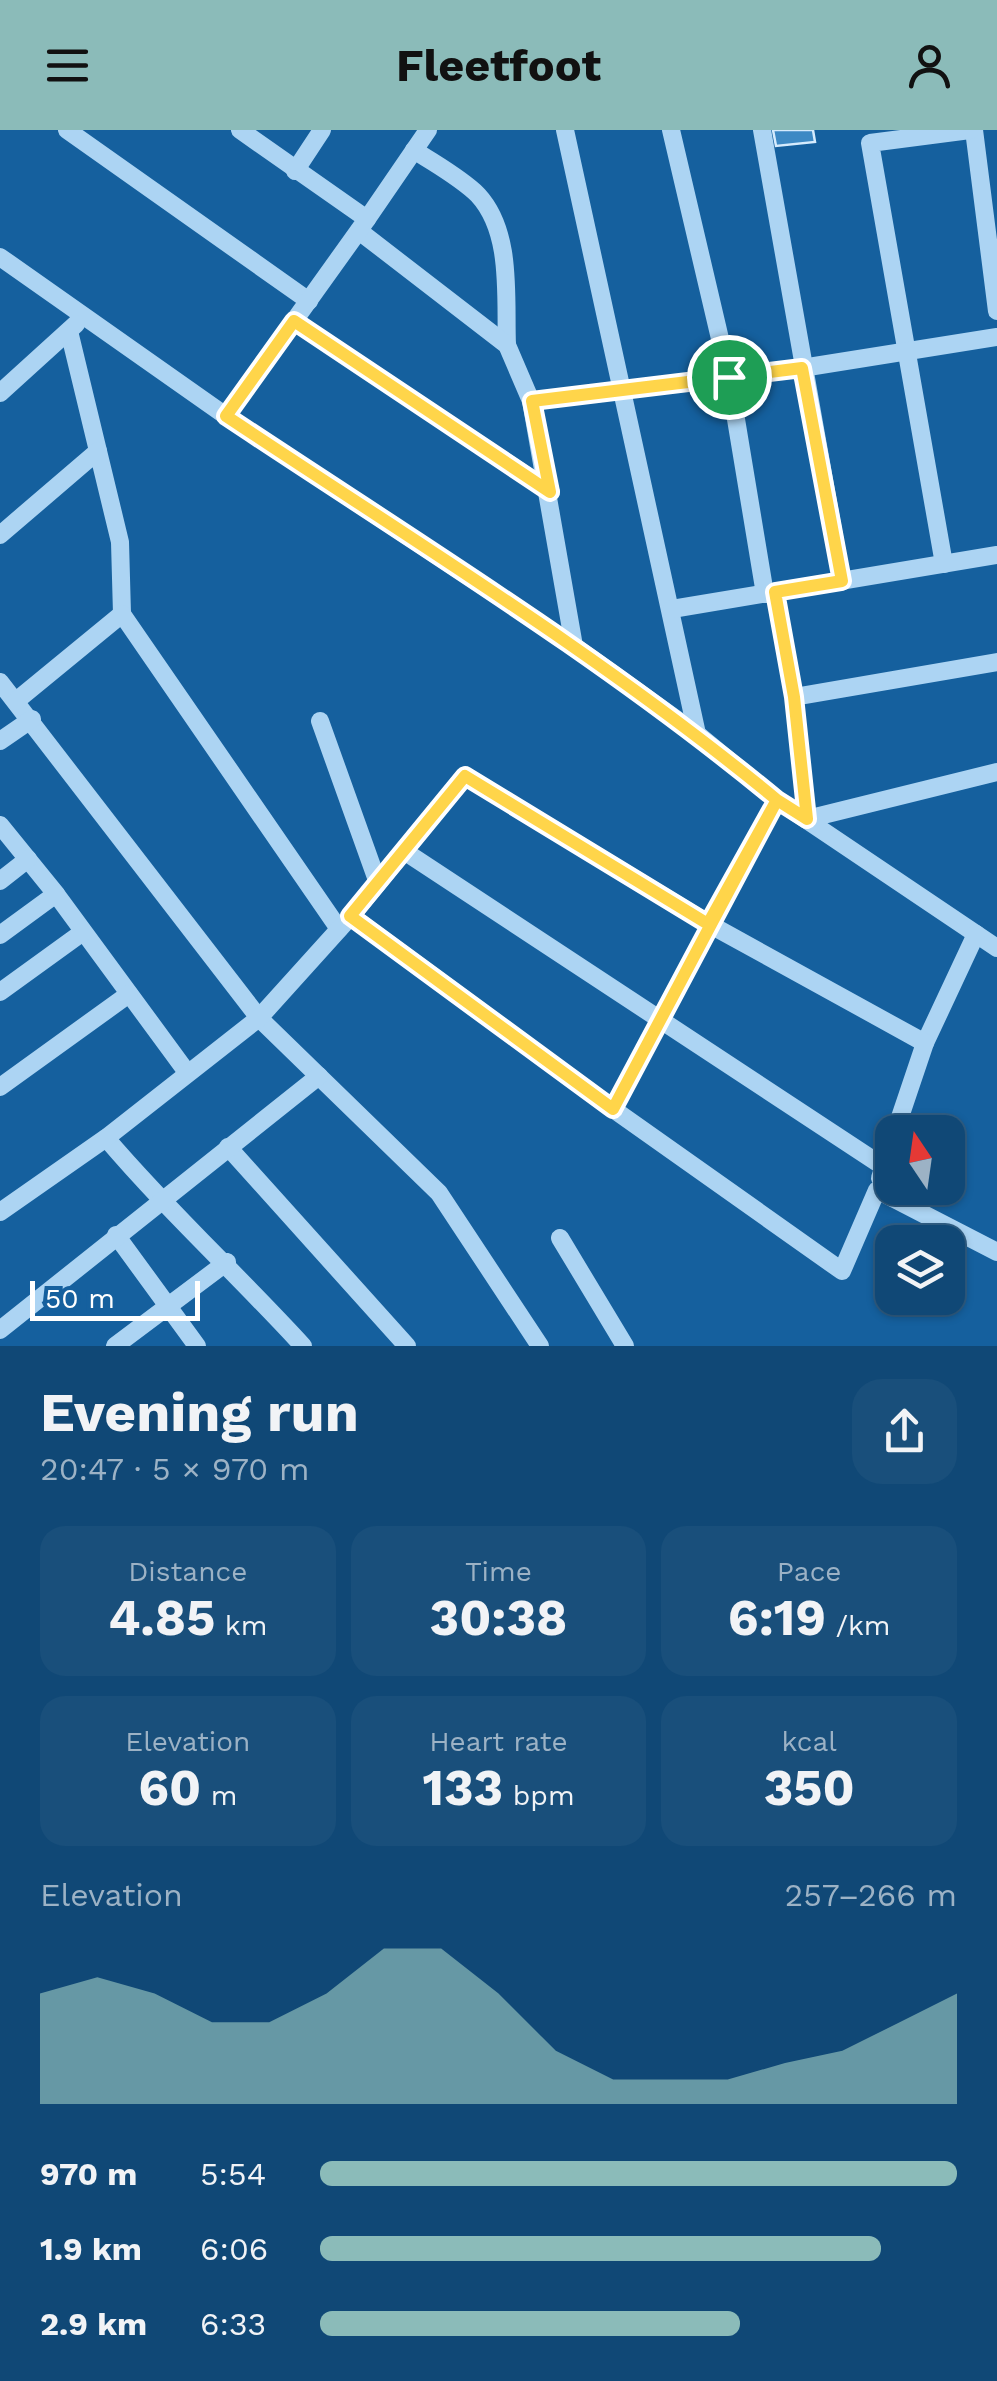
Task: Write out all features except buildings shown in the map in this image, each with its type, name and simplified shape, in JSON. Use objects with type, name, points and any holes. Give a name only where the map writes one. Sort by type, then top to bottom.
[{"type":"street","points":[[68,130],[309,301]]},
{"type":"street","points":[[240,130],[363,225],[507,346]]},
{"type":"street","points":[[295,171],[322,130]]},
{"type":"street","points":[[226,416],[428,130]]},
{"type":"street","points":[[565,130],[698,734]]},
{"type":"street","points":[[671,130],[729,377],[794,697],[807,819]]},
{"type":"street","points":[[762,130],[842,581]]},
{"type":"street","points":[[944,564],[868,137],[972,130],[997,311]]},
{"type":"street","points":[[414,150],[476,194],[495,223],[502,252],[507,346],[532,401],[574,646]]},
{"type":"street","points":[[0,256],[226,416],[574,646],[698,734],[777,800],[997,948]]},
{"type":"street","points":[[0,393],[84,317]]},
{"type":"street","points":[[294,321],[550,492]]},
{"type":"street","points":[[70,331],[120,542],[122,614],[345,923],[842,1271],[875,1195]]},
{"type":"street","points":[[532,401],[802,368],[997,337]]},
{"type":"street","points":[[0,535],[98,451]]},
{"type":"street","points":[[672,609],[997,555]]},
{"type":"street","points":[[16,701],[122,614]]},
{"type":"street","points":[[794,697],[997,662]]},
{"type":"street","points":[[0,682],[259,1018],[439,1193],[540,1346]]},
{"type":"street","points":[[0,741],[32,719]]},
{"type":"street","points":[[320,721],[378,883]]},
{"type":"street","points":[[807,819],[997,772]]},
{"type":"street","points":[[0,1212],[106,1138],[186,1071],[259,1018],[345,923],[465,776],[708,924],[924,1043]]},
{"type":"street","points":[[613,1109],[777,800]]},
{"type":"street","points":[[0,825],[56,894],[186,1071]]},
{"type":"street","points":[[404,851],[875,1161]]},
{"type":"street","points":[[0,882],[28,859]]},
{"type":"street","points":[[0,935],[56,894]]},
{"type":"street","points":[[0,992],[84,932]]},
{"type":"street","points":[[901,1115],[924,1043],[976,934]]},
{"type":"street","points":[[0,1087],[129,994]]},
{"type":"street","points":[[0,1330],[318,1076]]},
{"type":"street","points":[[106,1138],[160,1201],[226,1262],[303,1346]]},
{"type":"street","points":[[228,1147],[408,1346]]},
{"type":"street","points":[[906,1205],[997,1252]]},
{"type":"street","points":[[116,1236],[197,1346]]},
{"type":"street","points":[[560,1238],[624,1346]]},
{"type":"street","points":[[124,1344],[226,1262]]},
{"type":"route","points":[[729,377],[532,401],[550,492],[294,321],[226,416],[574,646],[698,734],[777,800],[708,924],[465,776],[350,916],[613,1109],[777,800],[807,819],[794,697],[775,592],[842,581],[802,368],[729,377]]}]
